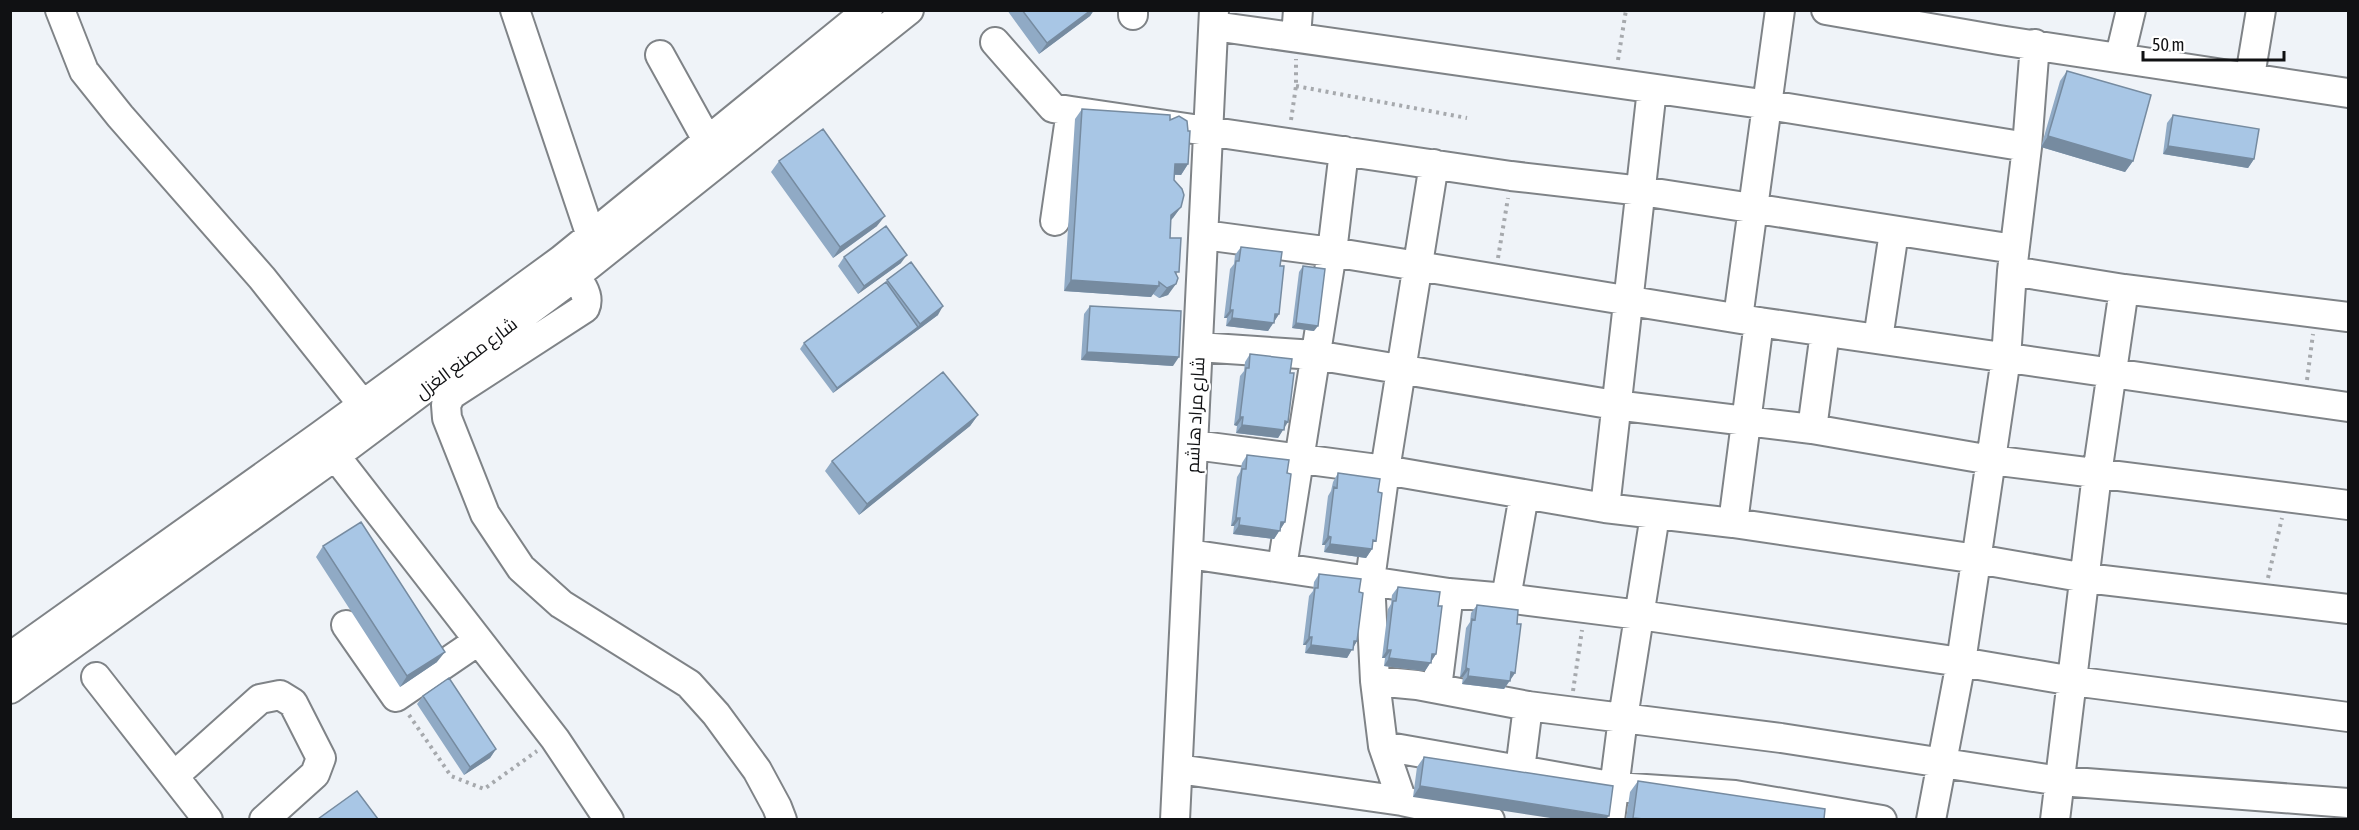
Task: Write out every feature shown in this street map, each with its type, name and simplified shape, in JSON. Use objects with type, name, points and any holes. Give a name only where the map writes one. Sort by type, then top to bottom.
[{"type":"street","points":[[60,10],[84,71],[120,116],[262,278],[371,414]]},
{"type":"street","points":[[515,10],[594,247]]},
{"type":"street","points":[[1733,522],[1747,420],[1754,209],[1780,10]]},
{"type":"street","points":[[1826,10],[2000,40],[2120,56],[2349,93]]},
{"type":"street","points":[[2120,56],[2131,10]]},
{"type":"street","points":[[2250,76],[2261,10]]},
{"type":"street","name":"شارع مصنع الغزل","points":[[10,689],[328,446],[567,268],[890,14]]},
{"type":"street","points":[[1214,18],[1297,24],[1652,89],[1769,105],[2027,147]]},
{"type":"street","name":"شارع مراد هاشم","points":[[1175,819],[1214,18]]},
{"type":"street","points":[[995,42],[1053,108],[1511,176],[1642,191],[1754,209],[1894,232],[2013,260],[2124,290],[2349,317]]},
{"type":"street","points":[[1931,819],[1961,662],[2006,358],[2013,260],[2027,147],[2035,44]]},
{"type":"street","points":[[660,55],[714,152]]},
{"type":"street","points":[[1605,508],[1652,89]]},
{"type":"street","points":[[1055,221],[1071,111]]},
{"type":"street","points":[[1282,567],[1332,252],[1344,151]]},
{"type":"street","points":[[1402,801],[1383,746],[1375,681],[1370,580],[1385,470],[1434,164]]},
{"type":"street","points":[[1878,339],[1894,232]]},
{"type":"street","points":[[1203,235],[1332,252],[1825,332],[2349,407]]},
{"type":"street","points":[[567,268],[587,295],[588,302],[585,308],[451,395],[446,405],[447,418],[485,514],[521,568],[561,604],[689,684],[716,714],[757,770],[782,819]]},
{"type":"street","points":[[2055,819],[2097,474],[2124,290]]},
{"type":"street","points":[[1812,429],[1825,332]]},
{"type":"street","points":[[1198,347],[1315,355],[1615,405],[1812,429],[1991,460],[2349,505]]},
{"type":"street","points":[[1194,445],[1385,470],[1605,508],[1733,522],[2086,578],[2349,609]]},
{"type":"street","points":[[328,446],[555,739],[609,819]]},
{"type":"street","name":"شارع مصنع الغزل","points":[[10,657],[328,446]]},
{"type":"street","points":[[1506,598],[1524,495]]},
{"type":"street","points":[[1610,819],[1616,787],[1623,718],[1655,515]]},
{"type":"street","points":[[1188,554],[1449,593],[1640,615],[1961,662],[2073,681],[2349,717]]},
{"type":"street","points":[[1437,688],[1449,593]]},
{"type":"street","points":[[346,625],[396,697],[478,641]]},
{"type":"street","points":[[96,677],[207,819]]},
{"type":"street","points":[[1375,681],[1437,688],[1528,706],[1781,738],[2060,781],[2349,803]]},
{"type":"street","points":[[174,776],[260,699],[280,695],[293,703],[321,758],[315,774],[264,819]]},
{"type":"street","points":[[1520,770],[1528,706]]},
{"type":"street","points":[[1383,746],[1616,787],[1735,795],[1832,816],[1882,819]]},
{"type":"street","points":[[1178,769],[1402,801],[1490,819]]},
{"type":"path","points":[[1614,82],[1626,10]]},
{"type":"path","points":[[1288,142],[1296,86],[1467,118]]},
{"type":"path","points":[[1495,280],[1511,176]]},
{"type":"path","points":[[2304,402],[2315,312]]},
{"type":"path","points":[[2264,598],[2288,496]]},
{"type":"path","points":[[1571,710],[1585,609]]},
{"type":"path","points":[[396,697],[451,776],[484,789],[555,739]]},
{"type":"building","points":[[1022,10],[1091,10],[1047,43]]},
{"type":"building","points":[[2067,71],[2151,95],[2133,161],[2048,136]]},
{"type":"building","points":[[1082,109],[1170,115],[1170,120],[1179,116],[1187,121],[1188,131],[1190,131],[1188,164],[1175,164],[1174,180],[1184,195],[1181,207],[1171,215],[1170,238],[1181,238],[1179,272],[1175,272],[1178,278],[1176,284],[1167,288],[1159,282],[1159,286],[1071,280]]},
{"type":"building","points":[[2173,115],[2259,129],[2254,159],[2168,146]]},
{"type":"building","points":[[823,129],[885,216],[840,247],[779,161]]},
{"type":"building","points":[[886,226],[907,255],[864,286],[844,257]]},
{"type":"building","points":[[1241,247],[1282,252],[1280,266],[1284,266],[1279,314],[1275,314],[1274,323],[1232,318],[1233,310],[1230,310],[1236,261],[1239,261]]},
{"type":"building","points":[[911,262],[943,306],[920,324],[887,280]]},
{"type":"building","points":[[1303,266],[1325,269],[1318,326],[1296,323]]},
{"type":"building","points":[[886,282],[918,327],[837,388],[804,343]]},
{"type":"building","points":[[1090,306],[1181,311],[1179,357],[1087,352]]},
{"type":"building","points":[[1250,354],[1292,359],[1290,373],[1294,373],[1288,422],[1285,421],[1284,430],[1242,425],[1243,417],[1240,417]]},
{"type":"building","points":[[943,372],[978,415],[867,504],[832,461]]},
{"type":"building","points":[[1247,455],[1289,460],[1287,473],[1291,474],[1285,522],[1281,522],[1280,531],[1239,525],[1240,518],[1236,518],[1242,469],[1246,469]]},
{"type":"building","points":[[1338,473],[1380,479],[1378,492],[1382,493],[1376,541],[1373,540],[1372,549],[1330,544],[1331,537],[1328,536]]},
{"type":"building","points":[[361,522],[445,652],[407,676],[323,546]]},
{"type":"building","points":[[1319,574],[1361,579],[1359,592],[1363,593],[1357,641],[1354,641],[1353,650],[1311,645],[1312,637],[1309,637]]},
{"type":"building","points":[[1398,587],[1440,592],[1438,606],[1442,606],[1436,654],[1432,654],[1431,663],[1389,658],[1391,650],[1387,650],[1393,601],[1396,601]]},
{"type":"building","points":[[1477,605],[1518,610],[1517,624],[1521,624],[1515,673],[1511,672],[1510,681],[1468,676],[1469,669],[1466,668],[1472,619],[1475,620]]},
{"type":"building","points":[[449,678],[496,749],[470,767],[423,696]]},
{"type":"building","points":[[1424,757],[1613,786],[1609,816],[1420,786]]},
{"type":"building","points":[[1638,781],[1825,809],[1824,819],[1633,818]]},
{"type":"building","points":[[357,791],[378,819],[318,819]]}]
